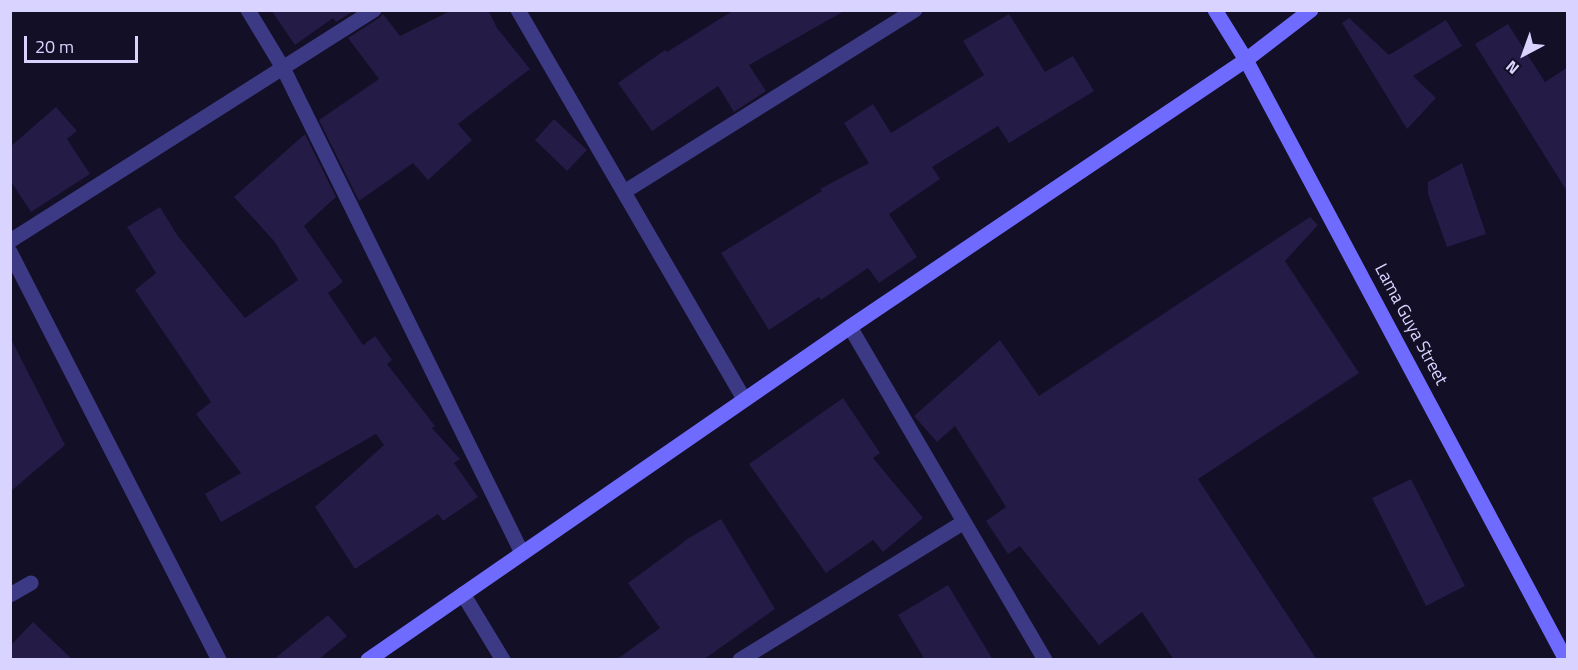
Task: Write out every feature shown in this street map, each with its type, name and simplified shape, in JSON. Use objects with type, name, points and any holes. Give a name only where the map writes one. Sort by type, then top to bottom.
[{"type":"street","points":[[248,10],[283,68],[522,552]]},
{"type":"street","points":[[10,241],[374,10]]},
{"type":"street","points":[[518,10],[744,399]]},
{"type":"street","points":[[624,192],[915,10]]},
{"type":"street","name":"Lama Guya Street","points":[[1215,10],[1246,60],[1566,660]]},
{"type":"street","points":[[368,660],[744,399],[1246,60],[1311,10]]},
{"type":"street","points":[[10,252],[219,660]]},
{"type":"street","points":[[850,327],[1045,660]]},
{"type":"street","points":[[740,660],[964,522]]},
{"type":"street","points":[[10,596],[32,583]]},
{"type":"street","points":[[463,594],[504,660]]},
{"type":"building","points":[[271,10],[355,10],[336,22],[333,18],[295,45]]},
{"type":"building","points":[[452,10],[488,10],[497,28],[530,69],[458,124],[472,140],[428,180],[413,163],[359,201],[319,120],[379,79],[348,38],[383,14],[400,36]]},
{"type":"building","points":[[734,10],[846,10],[749,65],[766,91],[734,112],[718,86],[652,131],[618,83],[665,50],[667,52]]},
{"type":"building","points":[[1009,14],[1045,72],[1073,56],[1094,91],[1009,143],[998,126],[932,167],[940,179],[889,214],[917,257],[879,283],[868,268],[821,300],[819,297],[769,330],[721,253],[822,191],[820,189],[869,163],[844,123],[873,104],[891,133],[984,75],[963,41]]},
{"type":"building","points":[[1349,18],[1389,55],[1446,20],[1462,46],[1413,76],[1436,98],[1407,129],[1342,23]]},
{"type":"building","points":[[1508,24],[1545,82],[1568,67],[1568,193],[1475,44]]},
{"type":"building","points":[[56,107],[77,131],[67,139],[90,174],[31,212],[10,180],[10,147]]},
{"type":"building","points":[[554,119],[587,150],[567,171],[535,140]]},
{"type":"building","points":[[305,134],[336,197],[304,226],[343,282],[328,293],[363,345],[375,336],[392,360],[387,364],[435,426],[432,428],[460,459],[454,463],[478,497],[443,521],[438,514],[355,569],[315,507],[384,445],[376,434],[221,522],[205,494],[241,473],[196,414],[211,402],[135,290],[156,273],[127,227],[160,207],[177,235],[245,318],[298,280],[274,241],[234,197]]},
{"type":"building","points":[[1462,163],[1486,234],[1447,247],[1428,194],[1428,182]]},
{"type":"building","points":[[1310,217],[1318,225],[1285,261],[1359,373],[1198,479],[1317,660],[1174,660],[1142,612],[1099,645],[1020,546],[1008,554],[986,521],[1006,507],[955,426],[937,442],[914,416],[1000,340],[1039,396]]},
{"type":"building","points":[[10,337],[65,445],[10,492]]},
{"type":"building","points":[[843,398],[880,453],[873,458],[923,518],[883,552],[873,540],[826,573],[749,464]]},
{"type":"building","points":[[1411,479],[1465,586],[1426,606],[1372,498]]},
{"type":"building","points":[[721,519],[775,609],[703,660],[616,660],[660,628],[628,583],[684,541]]},
{"type":"building","points":[[948,585],[993,660],[925,660],[898,615]]},
{"type":"building","points":[[328,615],[347,636],[318,660],[273,660]]},
{"type":"building","points":[[33,622],[73,660],[10,660],[10,646]]}]
